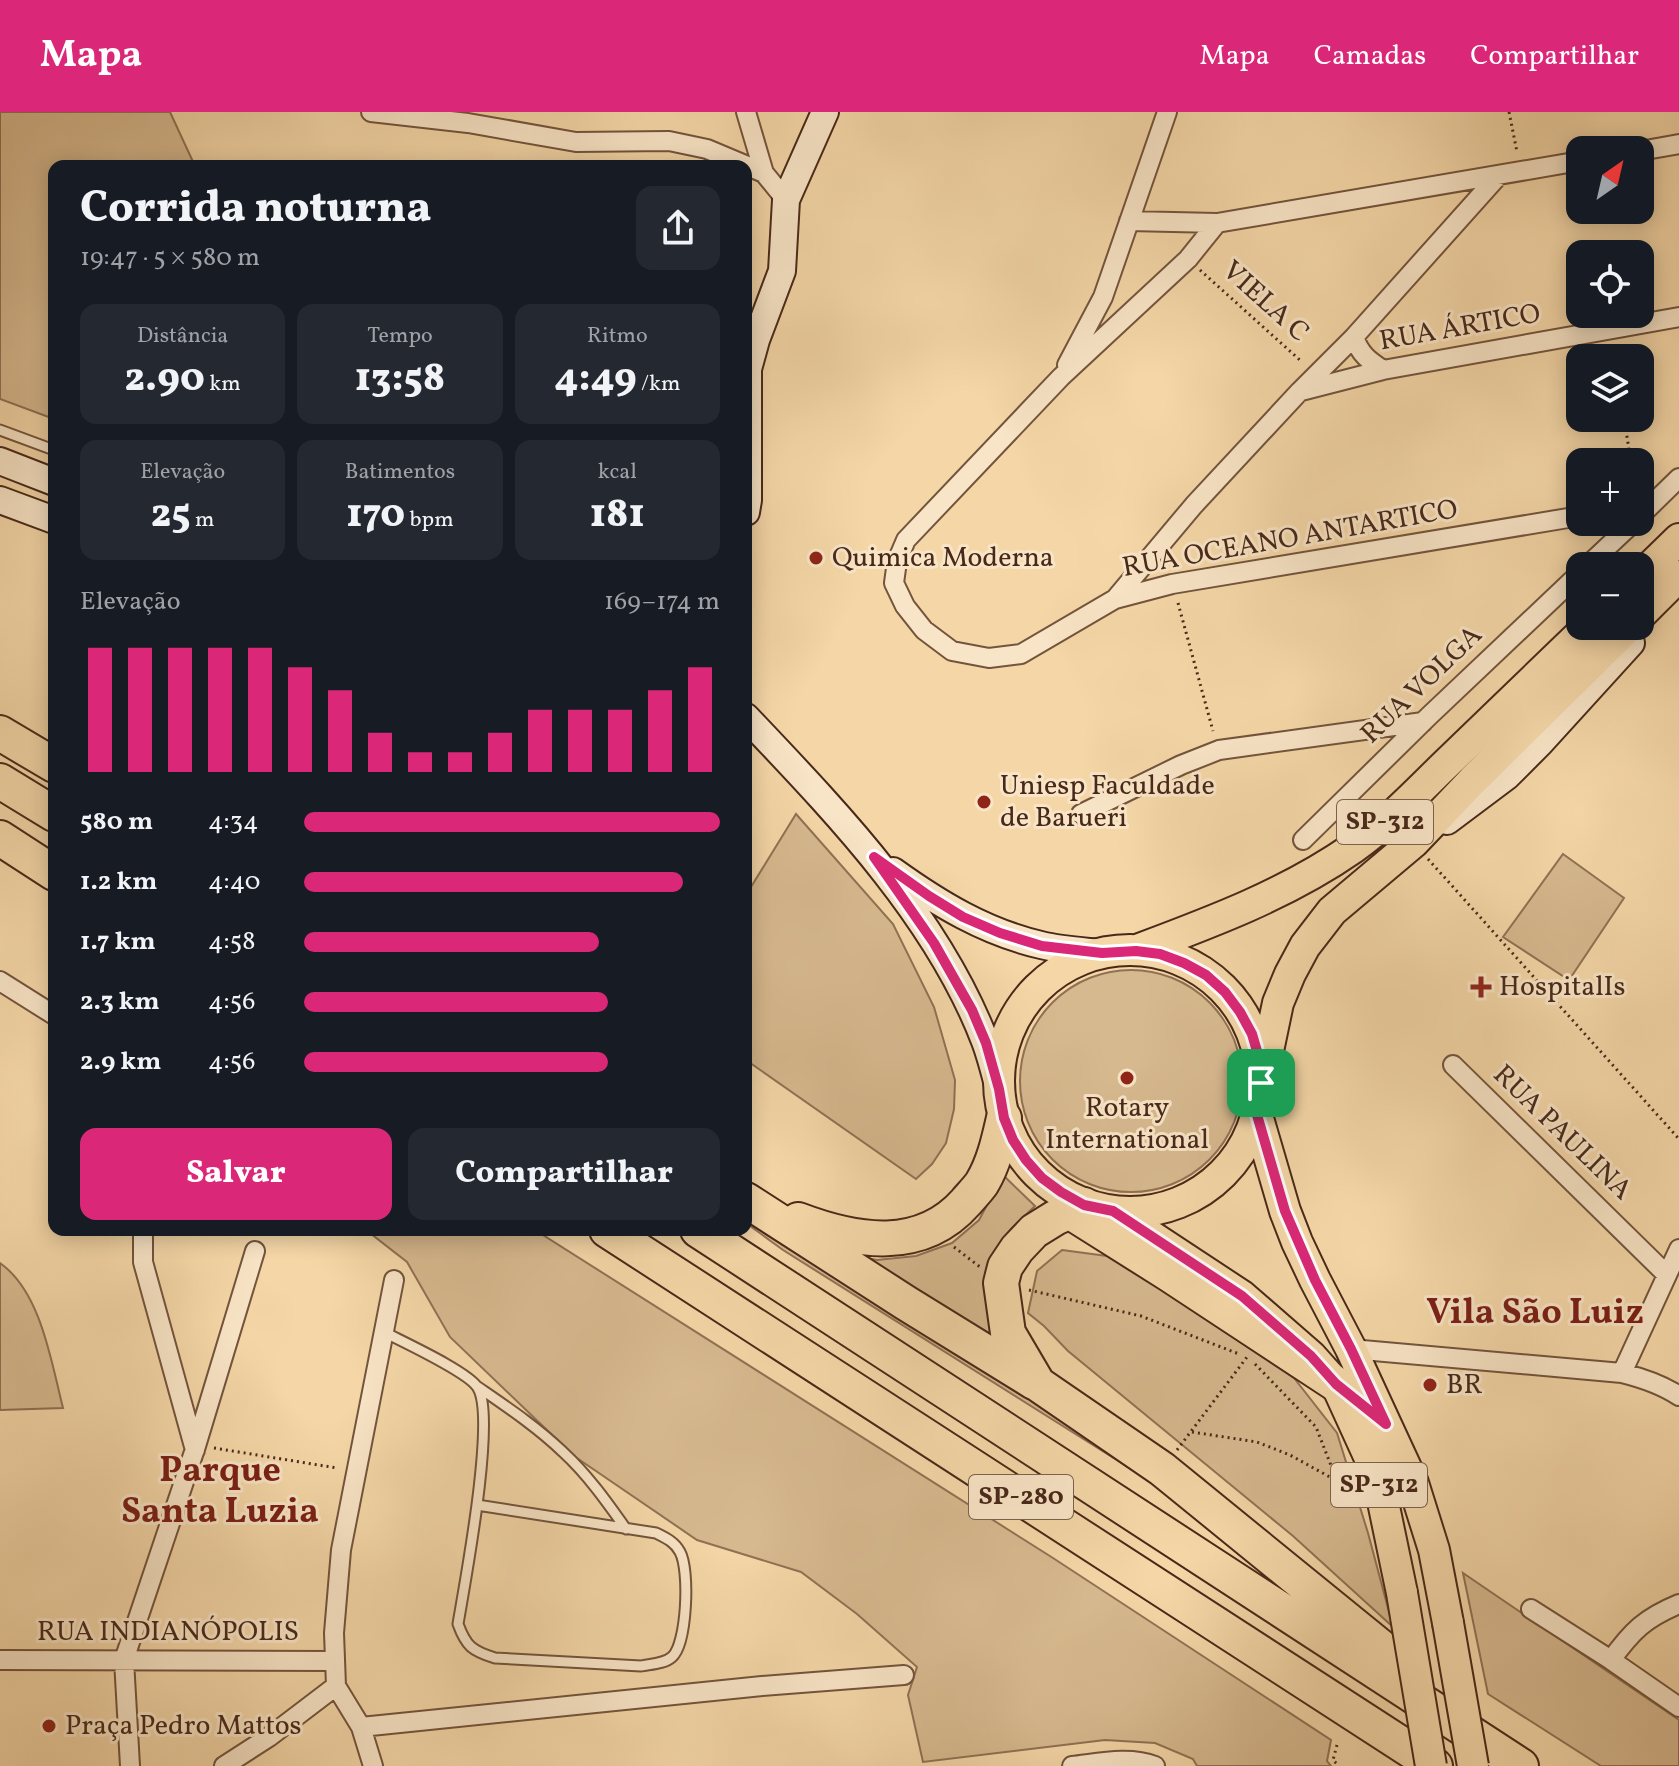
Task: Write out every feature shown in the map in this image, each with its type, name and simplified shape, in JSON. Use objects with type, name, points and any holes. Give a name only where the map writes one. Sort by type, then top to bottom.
[{"type":"highway","points":[[0,733],[48,761]]},
{"type":"highway","points":[[0,781],[48,810]]},
{"type":"highway","points":[[0,838],[48,869]]},
{"type":"highway","points":[[752,1202],[820,1228],[863,1238],[899,1238],[932,1229],[957,1212],[981,1184],[995,1155],[1002,1103]]},
{"type":"highway","points":[[752,1204],[1038,1384],[1162,1469],[1524,1766]]},
{"type":"highway","points":[[1038,1384],[1008,1333],[1001,1283],[1005,1267],[1034,1231],[1089,1209],[1157,1265],[1346,1392]]},
{"type":"highway","name":"SP-280","points":[[616,1236],[1433,1766]]},
{"type":"highway","name":"SP-280","points":[[707,1236],[1524,1766]]},
{"type":"main road","points":[[1654,563],[1679,539]]},
{"type":"main road","points":[[1654,601],[1679,576]]},
{"type":"main road","name":"SP-312","points":[[1002,1103],[1000,1062],[1007,1036],[1018,1013],[1034,992],[1054,974],[1077,961],[1102,953],[1136,951],[1219,919],[1297,883],[1355,847],[1422,788],[1575,640]]},
{"type":"main road","name":"SP-312","points":[[1473,1766],[1434,1550],[1424,1513],[1402,1456],[1376,1416],[1351,1349],[1289,1221],[1257,1115],[1261,1083],[1278,1003],[1305,946],[1332,911],[1414,842],[1615,640]]},
{"type":"main road","points":[[1136,951],[1160,954],[1184,963],[1206,975],[1225,992],[1252,1034],[1259,1058],[1261,1083]]},
{"type":"main road","points":[[1002,1103],[1013,1140],[1026,1160],[1042,1178],[1089,1209],[1141,1211],[1164,1208],[1189,1198],[1213,1183],[1232,1164],[1247,1140],[1257,1115]]},
{"type":"main road","name":"SP-312","points":[[1346,1392],[1382,1497],[1433,1766]]},
{"type":"street","points":[[371,112],[468,123],[576,142],[669,141],[707,149],[733,160]]},
{"type":"street","points":[[746,112],[764,173],[786,200]]},
{"type":"street","points":[[752,354],[782,271],[786,200],[825,112]]},
{"type":"street","points":[[1061,377],[1103,297],[1167,112]]},
{"type":"street","points":[[1654,148],[1679,144]]},
{"type":"street","points":[[1129,221],[1217,223],[1566,163]]},
{"type":"street","points":[[752,168],[764,173]]},
{"type":"street","points":[[1115,599],[1194,505],[1354,337],[1499,175]]},
{"type":"street","points":[[1061,377],[1188,259],[1217,223]]},
{"type":"street","name":"RUA ÁRTICO","points":[[1300,391],[1383,370],[1679,317]]},
{"type":"street","points":[[1354,337],[1366,359],[1383,370]]},
{"type":"street","name":"RUA OCEANO ANTARTICO","points":[[1061,377],[906,540],[897,561],[894,583],[905,606],[924,630],[952,651],[989,658],[1021,654],[1115,599],[1172,584],[1566,518]]},
{"type":"street","points":[[0,461],[48,480]]},
{"type":"street","points":[[1654,499],[1679,478]]},
{"type":"street","points":[[0,500],[48,518]]},
{"type":"street","points":[[1602,552],[1619,536]]},
{"type":"street","name":"RUA VOLGA","points":[[1303,840],[1566,586]]},
{"type":"street","points":[[1414,842],[1507,776],[1679,590]]},
{"type":"street","points":[[1081,814],[1219,750],[1423,722]]},
{"type":"street","points":[[752,723],[829,804],[874,857],[934,943],[958,983],[986,1043],[1002,1103]]},
{"type":"street","points":[[874,857],[963,917],[1000,933],[1042,946],[1102,953]]},
{"type":"street","points":[[0,981],[48,1011]]},
{"type":"street","name":"RUA PAULINA","points":[[1453,1065],[1666,1274]]},
{"type":"street","points":[[143,1236],[143,1262],[196,1448]]},
{"type":"street","points":[[1622,1373],[1679,1249]]},
{"type":"street","points":[[130,1766],[124,1660],[196,1448],[255,1251]]},
{"type":"street","points":[[373,1766],[361,1727],[336,1686],[334,1633],[341,1550],[394,1280]]},
{"type":"street","points":[[1351,1349],[1622,1373],[1646,1379],[1679,1396]]},
{"type":"street","points":[[1611,1660],[1646,1620],[1679,1604]]},
{"type":"street","points":[[1531,1609],[1679,1707]]},
{"type":"street","name":"RUA INDIANÓPOLIS","points":[[0,1660],[335,1661]]},
{"type":"street","points":[[361,1727],[762,1686],[904,1675]]},
{"type":"street","points":[[224,1766],[269,1737],[336,1686]]},
{"type":"street","points":[[1072,1766],[1125,1760],[1155,1766]]},
{"type":"lane","points":[[0,430],[48,448]]},
{"type":"lane","points":[[384,1332],[466,1375],[523,1418],[565,1454],[598,1490],[626,1529]]},
{"type":"lane","points":[[477,1505],[656,1533],[673,1541],[682,1555],[686,1584],[682,1636],[674,1656],[641,1666],[495,1658],[476,1652],[464,1640],[458,1624],[477,1505],[483,1434],[483,1403],[478,1387]]},
{"type":"path","points":[[1509,112],[1521,171]]},
{"type":"path","name":"VIELA C","points":[[1188,259],[1316,375]]},
{"type":"path","points":[[1172,584],[1219,750]]},
{"type":"path","points":[[1414,842],[1679,1139]]},
{"type":"path","points":[[932,1229],[1001,1283],[1141,1316],[1247,1357],[1316,1427],[1337,1481]]},
{"type":"path","points":[[1162,1469],[1247,1357]]},
{"type":"path","points":[[1192,1432],[1257,1442],[1290,1455],[1337,1481],[1364,1508]]},
{"type":"path","points":[[196,1448],[357,1471]]},
{"type":"path","points":[[1337,1745],[1333,1760],[1339,1766]]},
{"type":"shaded area","points":[[0,112],[170,112],[192,160],[48,160],[48,417],[0,399]]},
{"type":"shaded area","points":[[796,814],[893,924],[934,1007],[955,1080],[954,1109],[946,1143],[932,1164],[916,1179],[752,1064],[752,885]]},
{"type":"shaded area","points":[[1563,854],[1624,898],[1569,980],[1503,937]]},
{"type":"shaded area","points":[[1131,970],[1174,978],[1210,1002],[1234,1038],[1242,1081],[1234,1124],[1210,1160],[1174,1184],[1131,1192],[1088,1184],[1052,1160],[1028,1124],[1020,1081],[1028,1038],[1052,1002],[1088,978]]},
{"type":"shaded area","points":[[1003,1175],[1035,1206],[1011,1229],[991,1259],[990,1329],[1147,1479],[783,1250],[752,1227],[752,1207],[829,1250],[877,1260],[916,1256],[952,1243],[979,1220]]},
{"type":"shaded area","points":[[374,1236],[544,1236],[1053,1558],[1331,1740],[1327,1761],[1331,1766],[1197,1766],[1193,1759],[1155,1743],[1105,1740],[923,1762],[908,1695],[917,1667],[857,1614],[801,1572],[697,1540],[574,1456],[450,1337],[407,1262]]},
{"type":"shaded area","points":[[1062,1250],[1107,1256],[1294,1378],[1337,1433],[1393,1627],[1293,1536],[1068,1351],[1028,1313],[1037,1271]]},
{"type":"shaded area","points":[[0,1263],[14,1276],[35,1309],[49,1349],[63,1408],[0,1410]]},
{"type":"shaded area","points":[[1463,1573],[1679,1720],[1679,1766],[1601,1766],[1488,1694]]},
{"type":"place","name":"Quimica Moderna","points":[[816,558]]},
{"type":"place","name":"Uniesp Faculdade de Barueri","points":[[984,802]]},
{"type":"place","name":"HospitalIs","points":[[1481,987]]},
{"type":"place","name":"Rotary International","points":[[1127,1078]]},
{"type":"place","name":"BR","points":[[1430,1385]]},
{"type":"place","name":"Praça Pedro Mattos","points":[[49,1726]]},
{"type":"district","name":"Vila São Luiz","points":[[1535,1314]]},
{"type":"district","name":"Parque Santa Luzia","points":[[220,1492]]},
{"type":"route","points":[[874,857],[963,917],[1000,933],[1042,946],[1102,953],[1136,951],[1160,954],[1206,975],[1225,992],[1252,1034],[1259,1058],[1261,1083],[1257,1115],[1285,1211],[1315,1280],[1386,1424],[1336,1384],[1311,1356],[1242,1296],[1113,1211],[1084,1205],[1042,1178],[1013,1140],[1004,1118],[986,1043],[958,983],[874,857]]}]
